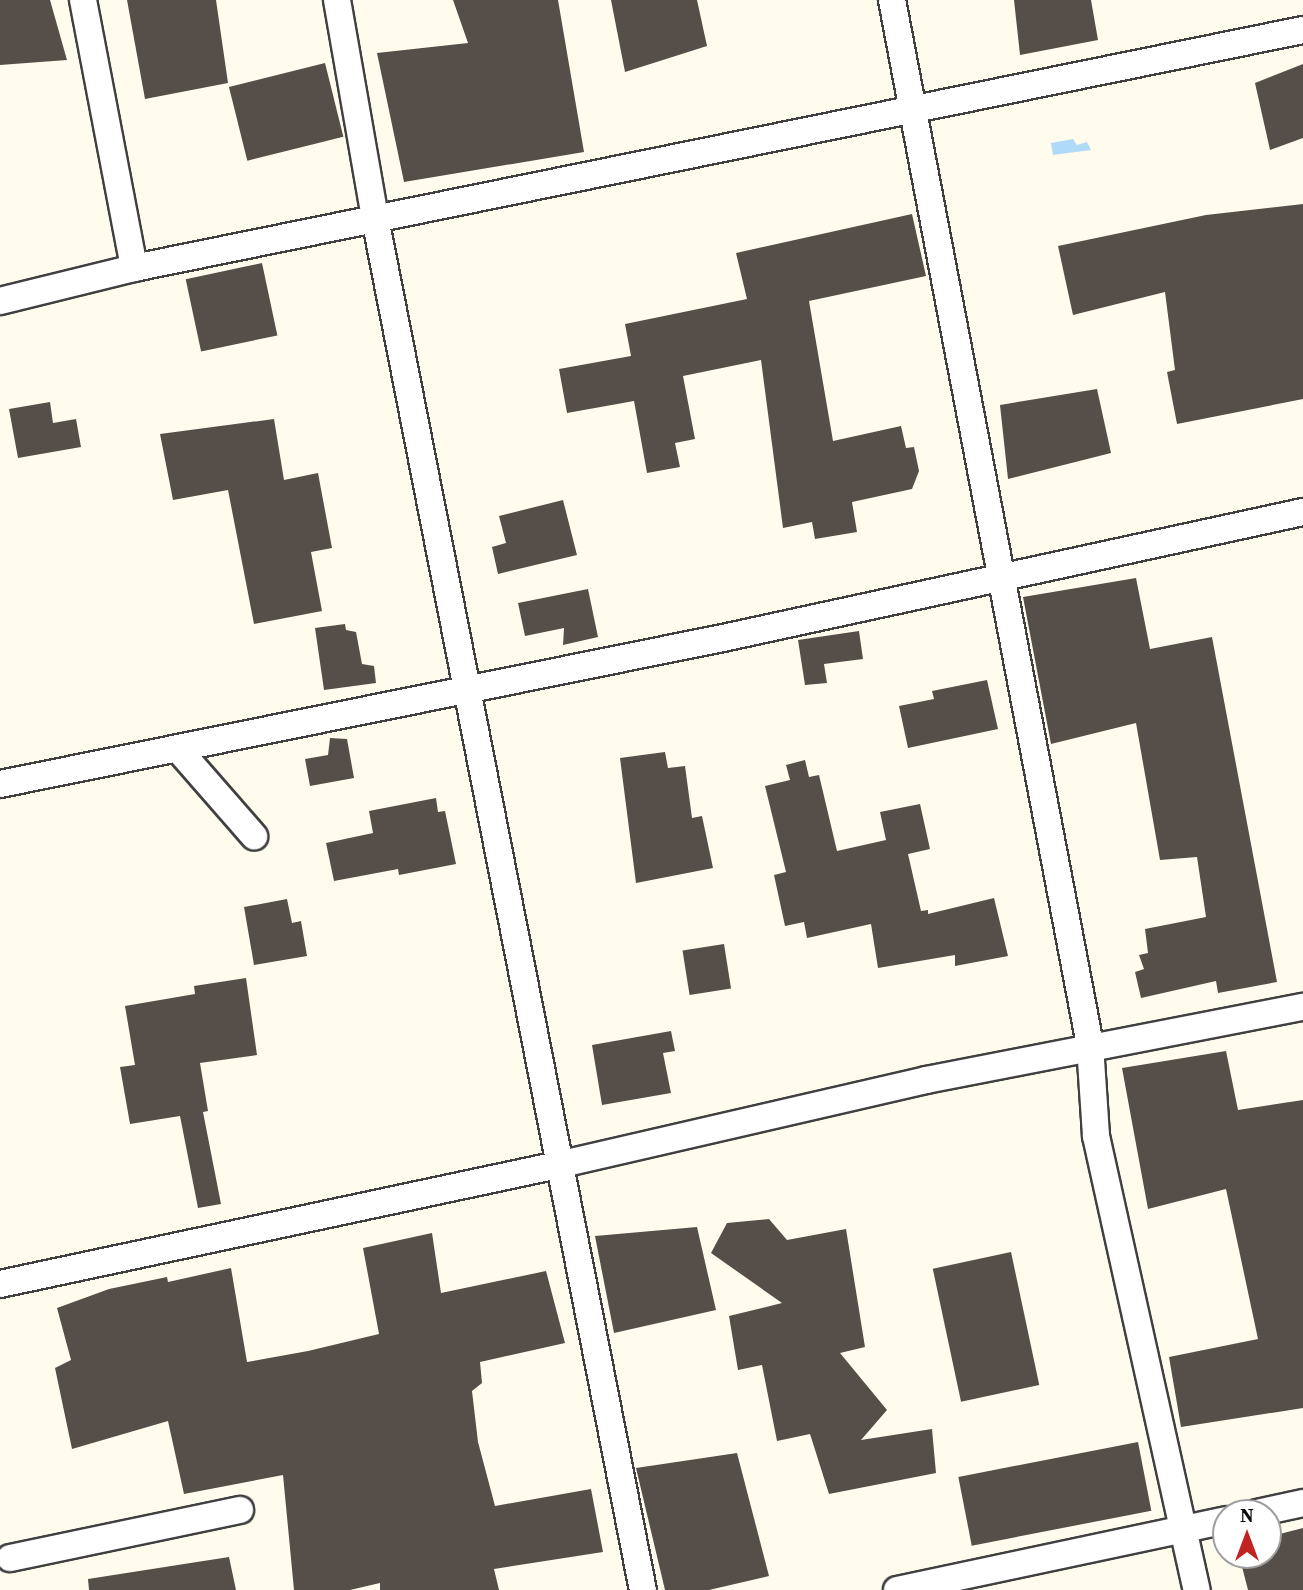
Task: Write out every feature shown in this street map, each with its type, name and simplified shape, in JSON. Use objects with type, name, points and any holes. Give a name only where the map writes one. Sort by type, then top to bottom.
[{"type":"street","points":[[83,0],[134,268]]},
{"type":"street","points":[[337,0],[375,218],[643,1590]]},
{"type":"street","points":[[892,0],[1090,1045],[1096,1136],[1197,1590]]},
{"type":"street","points":[[0,301],[134,268],[1303,30]]},
{"type":"street","points":[[0,784],[469,691],[1303,512]]},
{"type":"street","points":[[178,749],[254,836]]},
{"type":"street","points":[[0,1284],[558,1165],[1090,1045],[1303,1007]]},
{"type":"street","points":[[1282,1508],[1303,1503]]},
{"type":"street","points":[[10,1558],[240,1510]]},
{"type":"street","points":[[897,1590],[1212,1523]]},
{"type":"water","points":[[1073,139],[1077,145],[1087,142],[1091,150],[1053,155],[1051,143]]},
{"type":"building","points":[[0,0],[50,0],[67,60],[0,65]]},
{"type":"building","points":[[127,0],[216,0],[228,83],[145,99]]},
{"type":"building","points":[[453,0],[558,0],[584,152],[404,182],[377,53],[468,43]]},
{"type":"building","points":[[611,0],[697,0],[707,46],[625,72]]},
{"type":"building","points":[[1014,0],[1091,0],[1098,40],[1020,55]]},
{"type":"building","points":[[325,63],[343,137],[247,161],[229,87]]},
{"type":"building","points":[[1303,64],[1303,138],[1270,150],[1255,83]]},
{"type":"building","points":[[1303,204],[1303,399],[1177,424],[1167,372],[1175,370],[1165,292],[1073,315],[1058,246],[1206,215]]},
{"type":"building","points":[[912,214],[926,276],[809,301],[833,441],[901,426],[906,448],[914,447],[919,471],[912,489],[852,502],[857,532],[815,539],[812,522],[783,528],[761,360],[683,376],[695,439],[675,443],[680,467],[647,473],[634,401],[567,413],[559,369],[631,356],[625,324],[747,299],[736,253]]},
{"type":"building","points":[[262,263],[277,335],[201,352],[186,279]]},
{"type":"building","points":[[1097,389],[1111,453],[1008,479],[1000,405]]},
{"type":"building","points":[[50,402],[53,423],[76,419],[81,447],[18,458],[9,409]]},
{"type":"building","points":[[274,419],[284,480],[318,473],[332,548],[311,552],[322,611],[254,624],[228,490],[173,500],[160,434]]},
{"type":"building","points":[[563,500],[577,555],[498,574],[492,547],[506,543],[499,516]]},
{"type":"building","points":[[1136,578],[1150,649],[1212,637],[1277,982],[1218,993],[1216,981],[1141,998],[1135,972],[1144,969],[1139,955],[1148,953],[1145,929],[1206,917],[1197,857],[1160,860],[1136,723],[1051,744],[1023,597]]},
{"type":"building","points":[[588,589],[598,637],[563,645],[564,628],[525,636],[518,603]]},
{"type":"building","points":[[345,624],[346,630],[356,632],[362,664],[374,666],[376,683],[324,690],[315,628]]},
{"type":"building","points":[[859,631],[863,659],[824,664],[827,683],[805,685],[798,640]]},
{"type":"building","points":[[987,680],[998,729],[908,748],[899,706],[934,699],[932,691]]},
{"type":"building","points":[[330,738],[347,739],[354,778],[310,786],[305,759],[328,755]]},
{"type":"building","points":[[665,752],[668,768],[685,766],[692,818],[702,816],[713,868],[636,883],[620,758]]},
{"type":"building","points":[[805,760],[809,777],[819,775],[837,851],[886,840],[880,812],[920,804],[930,849],[908,854],[921,911],[928,910],[928,914],[994,898],[1008,956],[955,966],[955,955],[878,968],[871,924],[807,938],[804,922],[785,926],[774,875],[786,872],[765,786],[790,780],[786,765]]},
{"type":"building","points":[[436,798],[438,812],[445,811],[456,864],[399,875],[398,869],[334,881],[326,843],[373,833],[369,811]]},
{"type":"building","points":[[287,899],[292,923],[301,921],[307,956],[254,965],[244,907]]},
{"type":"building","points":[[724,944],[731,988],[690,995],[683,951]]},
{"type":"building","points":[[246,978],[257,1055],[200,1063],[208,1111],[203,1112],[221,1204],[198,1208],[180,1116],[130,1124],[120,1067],[135,1065],[125,1006],[195,994],[194,986]]},
{"type":"building","points":[[671,1031],[675,1051],[663,1053],[671,1093],[602,1105],[592,1045]]},
{"type":"building","points":[[1226,1051],[1238,1110],[1303,1100],[1303,1408],[1181,1427],[1169,1357],[1258,1339],[1226,1189],[1148,1209],[1122,1068]]},
{"type":"building","points":[[769,1219],[787,1240],[846,1229],[865,1347],[840,1353],[887,1410],[861,1440],[932,1429],[936,1473],[829,1494],[810,1434],[777,1441],[762,1365],[738,1370],[729,1316],[782,1303],[711,1253],[727,1223]]},
{"type":"building","points":[[697,1227],[716,1310],[614,1333],[595,1236]]},
{"type":"building","points":[[432,1233],[441,1293],[546,1271],[565,1343],[480,1362],[482,1383],[472,1391],[478,1442],[495,1506],[591,1489],[603,1552],[494,1569],[499,1590],[380,1590],[380,1583],[350,1590],[294,1590],[283,1475],[184,1494],[168,1421],[72,1449],[55,1368],[71,1360],[57,1308],[109,1289],[167,1277],[168,1282],[231,1268],[247,1362],[308,1351],[379,1334],[363,1248]]},
{"type":"building","points":[[1011,1252],[1039,1385],[961,1402],[933,1269]]},
{"type":"building","points":[[1138,1442],[1151,1511],[972,1546],[958,1477]]},
{"type":"building","points":[[737,1453],[769,1576],[709,1590],[665,1590],[636,1468]]},
{"type":"building","points":[[1303,1528],[1303,1590],[1248,1590],[1243,1569],[1282,1569],[1282,1533]]},
{"type":"building","points":[[229,1557],[236,1590],[89,1590],[88,1579]]}]
